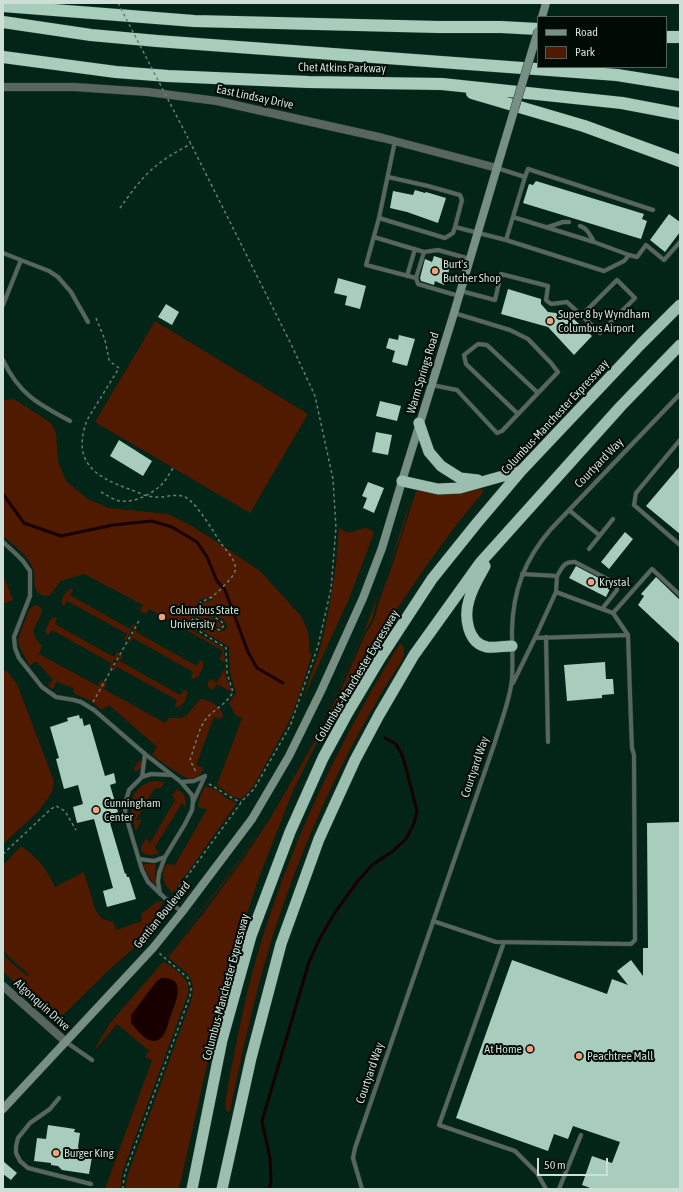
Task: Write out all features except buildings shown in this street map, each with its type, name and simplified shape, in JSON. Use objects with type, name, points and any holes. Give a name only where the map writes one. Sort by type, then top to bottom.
[{"type":"highway","points":[[3,6],[194,21],[439,27],[501,27],[537,30]]},
{"type":"highway","name":"Chet Atkins Parkway","points":[[3,22],[91,35],[618,75],[680,85]]},
{"type":"highway","points":[[667,37],[680,38]]},
{"type":"highway","name":"Chet Atkins Parkway","points":[[3,57],[116,72],[168,76],[308,82],[442,84],[622,104],[680,114]]},
{"type":"highway","points":[[442,84],[584,126],[680,161]]},
{"type":"highway","name":"Columbus-Manchester Expressway","points":[[192,1189],[210,1106],[222,1040],[251,936],[290,832],[323,758],[347,714],[381,657],[416,603],[432,579],[452,554],[521,470],[680,304]]},
{"type":"highway","points":[[222,1189],[251,1058],[281,944],[319,839],[355,760],[379,715],[405,669],[480,563],[621,406],[680,345]]},
{"type":"highway","points":[[419,423],[429,452],[441,466],[460,478],[485,481]]},
{"type":"highway","points":[[402,480],[438,488],[460,488],[521,470]]},
{"type":"highway","points":[[497,544],[475,584],[468,601],[467,614],[469,630],[475,641],[486,647],[512,646]]},
{"type":"main road","points":[[542,16],[546,3]]},
{"type":"main road","name":"Warm Springs Road","points":[[310,714],[364,598],[382,548],[419,423],[460,294],[537,33]]},
{"type":"main road","name":"Gentian Boulevard","points":[[3,1109],[153,948],[182,912],[252,819],[289,756],[310,714]]},
{"type":"street","name":"East Lindsay Drive","points":[[3,87],[74,87],[148,92],[218,101],[395,141],[497,168]]},
{"type":"street","name":"Algonquin Drive","points":[[3,986],[66,1042]]},
{"type":"lane","points":[[395,141],[379,218],[366,265],[416,278]]},
{"type":"lane","points":[[497,168],[525,177]]},
{"type":"lane","points":[[506,240],[528,169],[653,210]]},
{"type":"lane","points":[[379,218],[445,238],[453,232],[462,200],[460,195],[388,177]]},
{"type":"lane","points":[[513,217],[637,257],[646,245],[664,260],[680,242]]},
{"type":"lane","points":[[547,228],[563,222],[569,222]]},
{"type":"lane","points":[[580,226],[584,227],[588,231],[594,242]]},
{"type":"lane","points":[[455,227],[506,240],[604,271],[624,261],[629,255]]},
{"type":"lane","points":[[374,237],[424,252],[438,250],[470,259]]},
{"type":"lane","points":[[406,276],[415,249]]},
{"type":"lane","points":[[424,252],[416,278],[418,284],[494,300],[502,274],[548,286],[546,300],[551,304],[567,302],[581,316],[600,333],[635,298],[617,280],[581,316]]},
{"type":"lane","points":[[3,253],[49,271],[58,277],[71,292],[88,322]]},
{"type":"lane","points":[[3,305],[21,260]]},
{"type":"lane","points":[[431,385],[457,390],[497,433],[502,431],[558,372],[528,339],[510,330],[454,313]]},
{"type":"lane","points":[[518,414],[466,364],[464,355],[478,344],[487,345],[538,393]]},
{"type":"lane","points":[[3,360],[13,379],[23,391],[44,407],[70,421]]},
{"type":"lane","name":"Courtyard Way","points":[[362,1189],[353,1158],[355,1148],[495,742],[511,687],[513,612],[515,597],[522,574],[532,554],[541,541],[680,394]]},
{"type":"lane","points":[[680,440],[636,493],[634,505],[680,545]]},
{"type":"lane","points":[[569,510],[599,535]]},
{"type":"lane","points":[[589,549],[613,519]]},
{"type":"lane","points":[[3,542],[9,546],[30,571],[30,596],[14,638],[15,648],[19,658],[42,687],[56,697],[81,702],[94,710],[145,754],[173,775],[192,795],[193,802]]},
{"type":"lane","points":[[511,687],[556,592],[557,576],[564,564],[575,562],[615,583],[617,590],[602,609]]},
{"type":"lane","points":[[613,613],[652,569],[680,595]]},
{"type":"lane","points":[[522,574],[557,576]]},
{"type":"lane","points":[[433,921],[496,942],[631,944],[635,940],[634,755],[632,748],[628,635],[613,613],[556,592]]},
{"type":"lane","points":[[535,638],[628,635]]},
{"type":"lane","points":[[546,637],[548,742]]},
{"type":"lane","points":[[142,777],[145,754]]},
{"type":"lane","points":[[173,775],[151,774],[142,777],[129,790],[126,800],[125,813],[142,870],[148,882],[182,912]]},
{"type":"lane","points":[[181,782],[202,779]]},
{"type":"lane","points":[[160,894],[158,882],[159,873],[165,857],[192,810],[193,802],[202,779]]},
{"type":"lane","points":[[139,859],[154,861],[165,857]]},
{"type":"lane","points":[[504,942],[439,1125],[515,1151],[537,1174],[546,1189]]},
{"type":"lane","points":[[66,1042],[92,1060]]},
{"type":"lane","points":[[59,1098],[50,1109],[30,1123],[18,1138],[16,1153],[20,1161],[28,1168],[91,1184]]},
{"type":"lane","points":[[558,1189],[581,1135]]},
{"type":"path","points":[[118,3],[188,138],[291,344],[315,396],[333,479],[336,528],[331,589],[318,646],[296,710]]},
{"type":"path","points":[[120,208],[148,173],[161,162],[191,144]]},
{"type":"path","points":[[96,318],[105,340],[109,360],[119,368],[87,420],[82,436],[82,451],[87,463],[94,471],[112,482],[146,495],[155,497],[177,495],[189,499],[210,524],[236,566],[234,575],[213,596],[200,603],[201,608],[222,622],[224,627],[221,630],[218,630],[194,618],[191,621],[191,625],[194,628],[226,648],[227,672],[233,692],[230,699],[206,719],[190,760],[202,779],[232,799],[241,802]]},
{"type":"path","points":[[101,492],[112,499],[120,501],[136,499],[146,495],[161,485],[173,468]]},
{"type":"path","points":[[90,708],[140,619]]},
{"type":"path","points":[[3,854],[56,806],[65,811],[76,830]]},
{"type":"path","points":[[123,1189],[125,1173],[190,996]]},
{"type":"green space","points":[[155,321],[308,414],[250,513],[95,422]]},
{"type":"green space","points":[[14,399],[51,423],[56,433],[58,461],[66,481],[88,499],[109,508],[168,514],[190,525],[260,571],[301,616],[308,631],[310,654],[312,654],[298,699],[288,724],[251,790],[241,799],[231,796],[217,785],[242,718],[235,715],[229,703],[236,693],[230,673],[229,648],[196,627],[193,623],[197,620],[219,632],[225,630],[227,626],[225,621],[202,606],[202,603],[212,600],[208,597],[200,600],[197,605],[204,613],[221,623],[221,628],[195,616],[190,618],[189,624],[192,630],[223,648],[225,663],[219,659],[223,651],[149,609],[146,614],[141,612],[140,610],[143,605],[84,574],[61,581],[49,596],[40,594],[35,588],[34,571],[28,560],[3,536],[3,400]]},
{"type":"green space","points":[[417,489],[463,492],[481,489],[484,491],[457,524],[424,569],[378,637],[318,740],[293,791],[258,880],[225,985],[179,1189],[126,1189],[128,1174],[192,998],[193,991],[191,979],[185,971],[170,959],[169,956],[203,914],[244,858],[268,822],[312,746],[343,685],[366,633],[374,620]]},
{"type":"green space","points":[[413,492],[401,535],[389,568]]},
{"type":"green space","points":[[339,527],[344,531],[349,532],[365,528],[370,529],[374,533],[349,599],[302,701],[320,649],[328,614],[336,565]]},
{"type":"green space","points":[[3,574],[13,600],[3,604]]},
{"type":"green space","points":[[385,577],[377,599],[372,620],[364,632],[338,690],[309,746],[338,689],[364,631]]},
{"type":"green space","points":[[72,588],[73,590],[70,595],[130,629],[133,624],[135,624],[126,641],[124,639],[127,634],[67,601],[64,606],[62,605],[64,595]]},
{"type":"green space","points":[[36,605],[40,607],[42,611],[33,631],[37,640],[42,646],[39,654],[98,686],[101,681],[107,683],[104,689],[165,723],[169,718],[180,718],[186,716],[200,699],[207,700],[218,707],[223,716],[221,719],[214,717],[196,765],[202,767],[203,769],[199,775],[195,778],[185,777],[152,755],[157,747],[109,705],[102,710],[91,701],[75,694],[73,692],[74,688],[56,682],[54,688],[52,689],[48,686],[53,680],[36,661],[29,665],[19,646],[18,639],[29,610]]},
{"type":"green space","points":[[55,617],[57,618],[55,624],[114,657],[117,652],[120,653],[113,661],[114,663],[110,670],[111,663],[52,630],[47,635],[45,631],[47,625],[51,619]]},
{"type":"green space","points":[[138,625],[136,632],[197,666],[200,660],[203,661],[203,668],[198,677],[192,679],[191,676],[193,672],[133,638],[128,643]]},
{"type":"green space","points":[[400,643],[404,647],[404,655],[402,660],[359,733],[339,771],[321,809],[289,888],[263,969],[249,1022],[230,1111],[228,1112],[226,1111],[225,1103],[247,992],[270,915],[285,874],[318,795],[337,756]]},
{"type":"green space","points":[[121,654],[123,656],[120,661],[180,695],[184,690],[186,690],[188,693],[184,703],[179,707],[176,707],[175,705],[177,700],[117,667],[114,671],[112,671]]},
{"type":"green space","points":[[225,668],[225,674],[232,691],[231,692],[217,684],[214,689],[208,687],[208,682],[211,679],[217,682]]},
{"type":"green space","points":[[6,670],[17,684],[54,781],[52,792],[38,812],[3,844],[3,672]]},
{"type":"green space","points":[[140,760],[143,763],[141,768],[135,772],[134,768]]},
{"type":"green space","points":[[154,781],[165,782],[161,788],[155,788],[136,820],[142,820],[136,831],[131,807],[134,794],[145,784]]},
{"type":"green space","points":[[205,786],[217,790],[226,798],[237,803],[172,893],[165,883],[163,871],[167,864],[175,865],[207,809],[200,808],[198,806]]},
{"type":"green space","points":[[177,790],[184,794],[186,802],[185,808],[182,803],[155,847],[159,853],[147,855],[142,853],[141,846],[146,838],[150,843],[175,800],[172,795]]},
{"type":"green space","points":[[273,809],[241,859],[220,888],[167,954],[240,859]]},
{"type":"green space","points":[[21,846],[41,864],[55,887],[84,872],[95,909],[102,919],[113,922],[116,930],[142,921],[141,914],[157,902],[163,902],[141,940],[142,941],[109,970],[62,1016],[53,1016],[3,972],[3,955],[27,976],[29,975],[3,951],[3,865]]},
{"type":"green space","points":[[145,864],[156,864],[155,884],[143,866]]},
{"type":"green space","points":[[163,962],[170,965],[187,981],[187,997],[122,1173],[121,1189],[105,1189],[152,1060],[145,1057],[149,1051],[117,1024],[96,1049],[95,1048],[110,1023]]},
{"type":"shaded area","points":[[161,978],[168,978],[174,981],[177,985],[178,992],[165,1033],[157,1041],[153,1041],[144,1037],[131,1023],[131,1015],[156,982]]},
{"type":"waterway","points":[[3,494],[24,523],[61,536],[113,525],[152,521],[172,527],[197,542],[207,557],[217,581],[225,590],[248,652],[257,668],[283,683]]},
{"type":"waterway","points":[[269,1189],[271,1182],[270,1158],[262,1121],[309,962],[320,938],[334,914],[357,882],[372,865],[393,851],[406,839],[414,823],[417,811],[403,757],[396,744],[385,738]]},
{"type":"place","name":"Burt's Butcher Shop","points":[[435,271]]},
{"type":"place","name":"Super 8 by Wyndham Columbus Airport","points":[[550,321]]},
{"type":"place","name":"Krystal","points":[[591,582]]},
{"type":"place","name":"Columbus State University","points":[[162,617]]},
{"type":"place","name":"Cunningham Center","points":[[96,810]]},
{"type":"place","name":"At Home","points":[[530,1049]]},
{"type":"place","name":"Peachtree Mall","points":[[579,1056]]},
{"type":"place","name":"Burger King","points":[[56,1153]]}]
